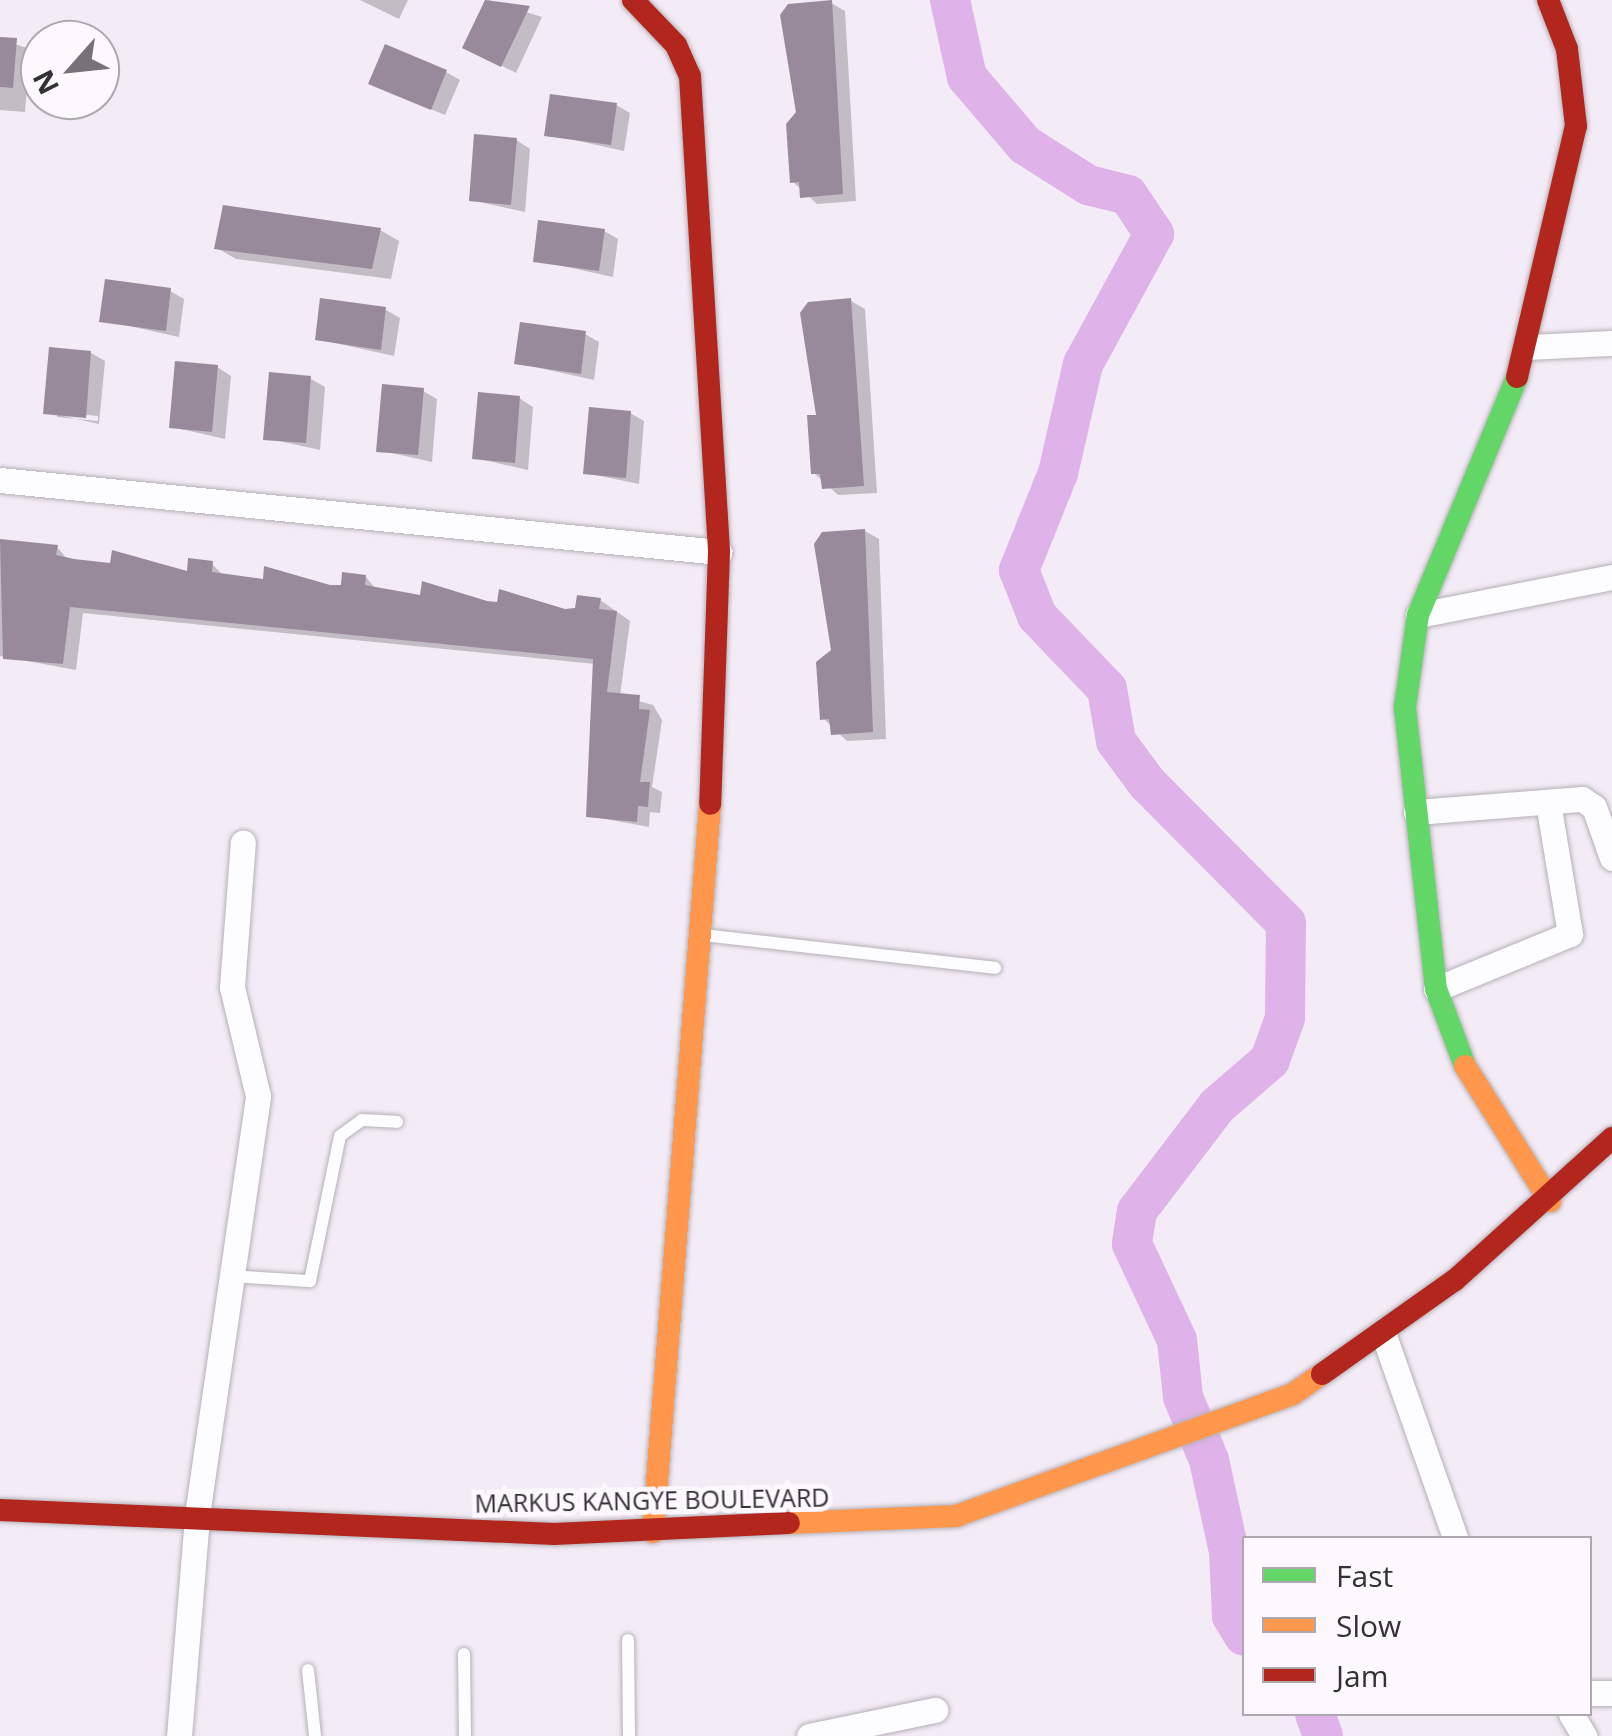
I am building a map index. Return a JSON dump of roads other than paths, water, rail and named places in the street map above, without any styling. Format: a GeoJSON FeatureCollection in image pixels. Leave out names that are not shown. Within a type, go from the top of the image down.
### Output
{"type":"FeatureCollection","features":[{"type":"Feature","properties":{"kind":"street"},"geometry":{"type":"LineString","coordinates":[[1548,0],[1567,50],[1576,126],[1529,347],[1418,614],[1405,707],[1436,989],[1466,1069],[1550,1202]]}},
{"type":"Feature","properties":{"kind":"street"},"geometry":{"type":"LineString","coordinates":[[647,4],[690,76],[720,552],[720,690],[653,1532]]}},
{"type":"Feature","properties":{"kind":"street"},"geometry":{"type":"LineString","coordinates":[[1529,347],[1612,343]]}},
{"type":"Feature","properties":{"kind":"street"},"geometry":{"type":"LineString","coordinates":[[0,480],[720,552]]}},
{"type":"Feature","properties":{"kind":"street"},"geometry":{"type":"LineString","coordinates":[[1418,614],[1612,576]]}},
{"type":"Feature","properties":{"kind":"street"},"geometry":{"type":"LineString","coordinates":[[1436,989],[1570,934],[1548,802]]}},
{"type":"Feature","properties":{"kind":"street"},"geometry":{"type":"LineString","coordinates":[[1416,812],[1588,802],[1612,858]]}},
{"type":"Feature","properties":{"kind":"street"},"geometry":{"type":"LineString","coordinates":[[179,1736],[197,1516],[258,1096],[232,988],[243,842]]}},
{"type":"Feature","properties":{"kind":"street","name":"MARKUS KANGYE BOULEVARD"},"geometry":{"type":"LineString","coordinates":[[0,1510],[653,1532],[956,1516],[1293,1394],[1384,1334],[1550,1202],[1608,1146]]}},
{"type":"Feature","properties":{"kind":"street"},"geometry":{"type":"LineString","coordinates":[[1384,1334],[1454,1536]]}},
{"type":"Feature","properties":{"kind":"street"},"geometry":{"type":"LineString","coordinates":[[809,1736],[935,1710]]}},
{"type":"Feature","properties":{"kind":"lane"},"geometry":{"type":"LineString","coordinates":[[700,935],[995,968]]}},
{"type":"Feature","properties":{"kind":"lane"},"geometry":{"type":"LineString","coordinates":[[230,1276],[310,1281],[340,1136],[362,1120],[398,1122]]}},
{"type":"Feature","properties":{"kind":"lane"},"geometry":{"type":"LineString","coordinates":[[628,1640],[629,1736]]}},
{"type":"Feature","properties":{"kind":"lane"},"geometry":{"type":"LineString","coordinates":[[464,1654],[465,1736]]}},
{"type":"Feature","properties":{"kind":"lane"},"geometry":{"type":"LineString","coordinates":[[308,1670],[315,1736]]}},
{"type":"Feature","properties":{"kind":"waterway"},"geometry":{"type":"LineString","coordinates":[[950,0],[967,77],[1025,145],[1088,185],[1128,195],[1154,234],[1083,364],[1058,473],[1019,570],[1037,616],[1107,689],[1116,741],[1147,783],[1286,923],[1285,1018],[1270,1060],[1217,1106],[1137,1211],[1132,1244],[1177,1340],[1183,1397],[1209,1460],[1229,1552],[1232,1616],[1242,1633]]}},
{"type":"Feature","properties":{"kind":"waterway"},"geometry":{"type":"LineString","coordinates":[[1316,1716],[1323,1736]]}}]}
